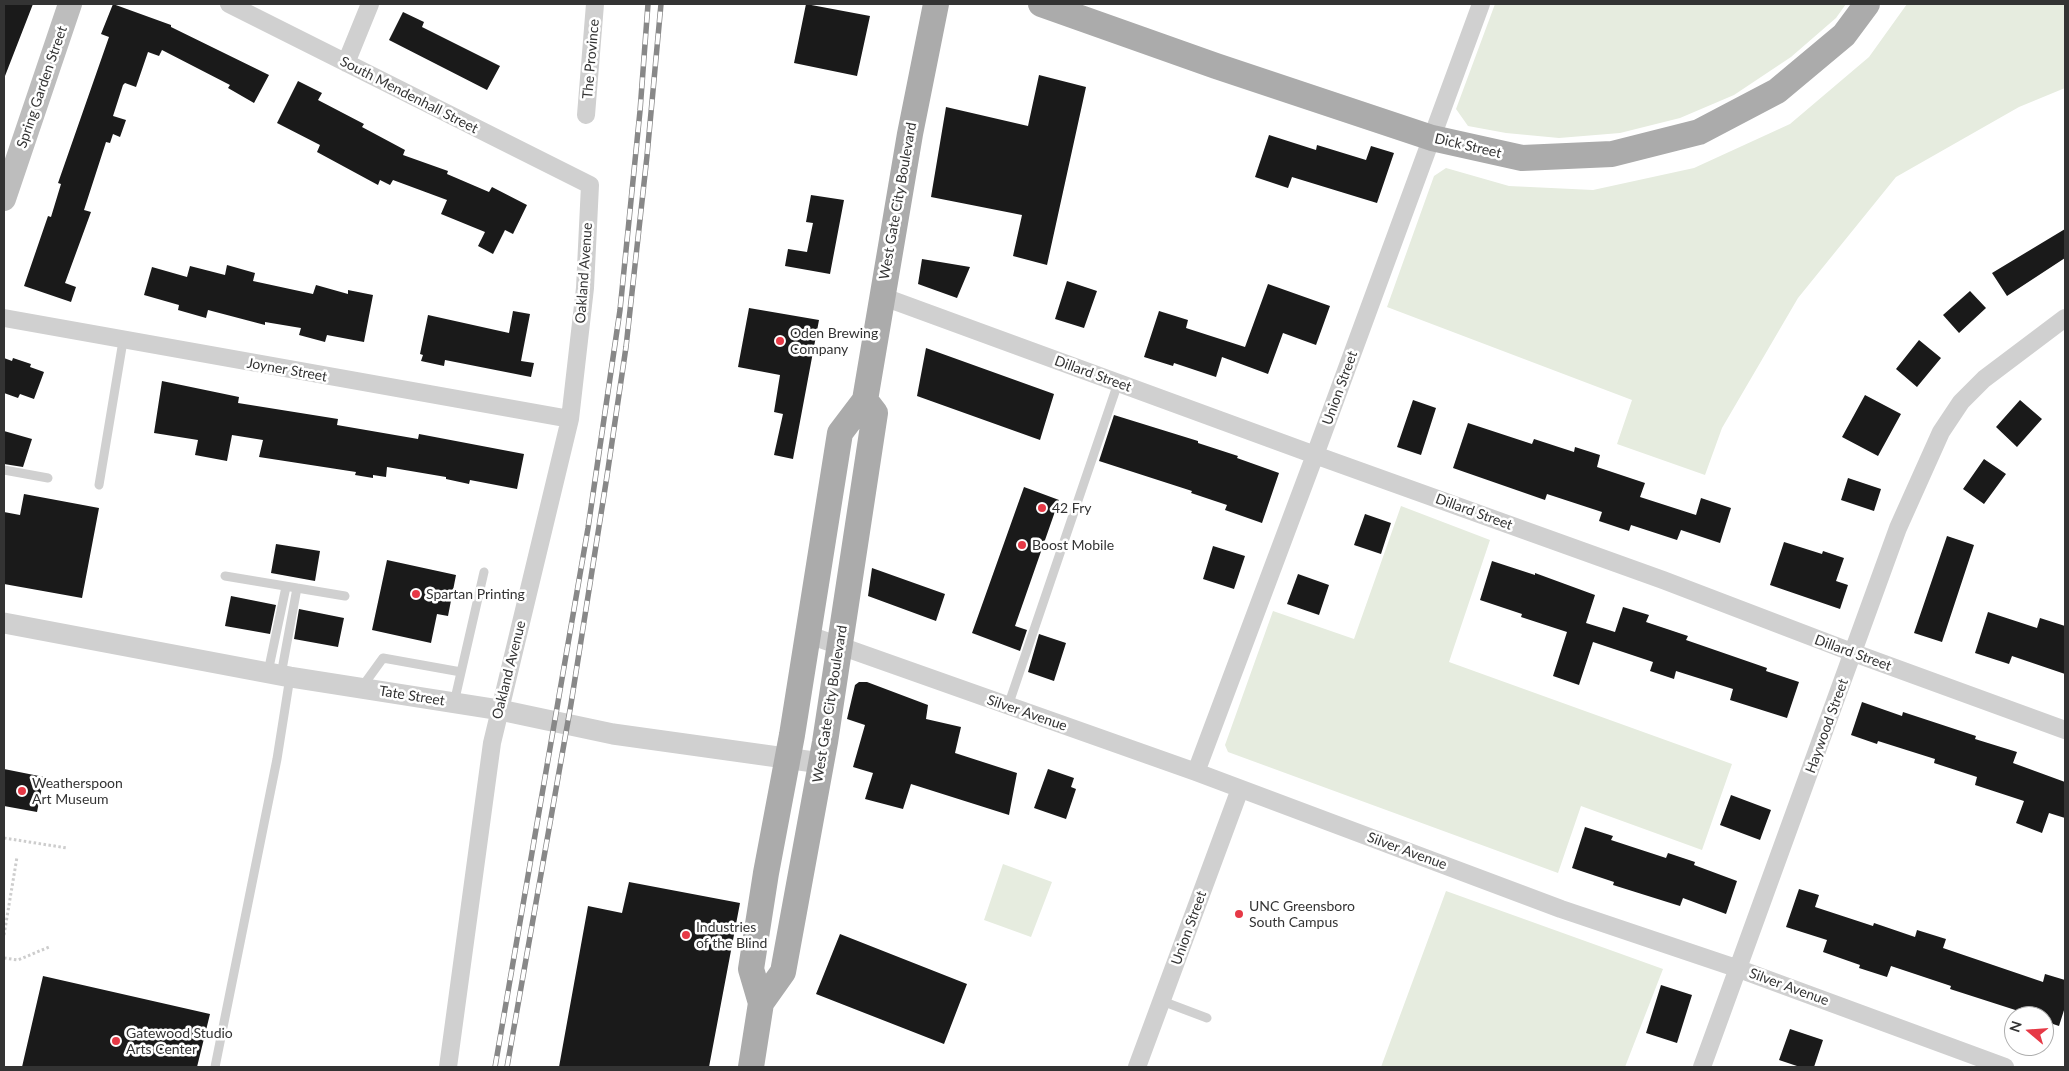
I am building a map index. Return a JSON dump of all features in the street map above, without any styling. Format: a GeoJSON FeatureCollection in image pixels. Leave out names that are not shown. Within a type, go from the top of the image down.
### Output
{"type":"FeatureCollection","features":[{"type":"Feature","properties":{"kind":"main road","name":"Spring Garden Street"},"geometry":{"type":"LineString","coordinates":[[4,199],[70,4]]}},
{"type":"Feature","properties":{"kind":"main road","name":"West Gate City Boulevard"},"geometry":{"type":"LineString","coordinates":[[751,1067],[761,1003],[751,969],[766,874],[809,636],[840,433],[865,400],[881,296],[910,134],[936,4]]}},
{"type":"Feature","properties":{"kind":"main road","name":"Dick Street"},"geometry":{"type":"LineString","coordinates":[[1041,4],[1216,66],[1432,138],[1522,158],[1612,154],[1699,132],[1777,91],[1844,35],[1867,4]]}},
{"type":"Feature","properties":{"kind":"main road","name":"West Gate City Boulevard"},"geometry":{"type":"LineString","coordinates":[[761,1003],[783,972],[821,763],[875,413],[865,400]]}},
{"type":"Feature","properties":{"kind":"street","name":"South Mendenhall Street"},"geometry":{"type":"LineString","coordinates":[[229,4],[590,185]]}},
{"type":"Feature","properties":{"kind":"street"},"geometry":{"type":"LineString","coordinates":[[346,63],[370,4]]}},
{"type":"Feature","properties":{"kind":"street","name":"The Province"},"geometry":{"type":"LineString","coordinates":[[586,115],[595,4]]}},
{"type":"Feature","properties":{"kind":"street","name":"Union Street"},"geometry":{"type":"LineString","coordinates":[[1196,772],[1481,4]]}},
{"type":"Feature","properties":{"kind":"street","name":"Oakland Avenue"},"geometry":{"type":"LineString","coordinates":[[448,1067],[492,743],[570,419],[585,288],[590,185]]}},
{"type":"Feature","properties":{"kind":"street","name":"Dillard Street"},"geometry":{"type":"LineString","coordinates":[[881,296],[1663,580],[1854,654],[2065,730]]}},
{"type":"Feature","properties":{"kind":"street","name":"Joyner Street"},"geometry":{"type":"LineString","coordinates":[[4,318],[123,341],[570,419]]}},
{"type":"Feature","properties":{"kind":"street","name":"Haywood Street"},"geometry":{"type":"LineString","coordinates":[[1702,1067],[1854,654],[1898,528],[1940,432],[1961,402],[1978,385],[2065,318]]}},
{"type":"Feature","properties":{"kind":"street","name":"Tate Street"},"geometry":{"type":"LineString","coordinates":[[4,623],[280,675],[367,680],[454,703],[500,710],[613,734],[821,763]]}},
{"type":"Feature","properties":{"kind":"street","name":"Silver Avenue"},"geometry":{"type":"LineString","coordinates":[[809,636],[1196,772],[1562,908],[1739,969],[2006,1067]]}},
{"type":"Feature","properties":{"kind":"street","name":"Union Street"},"geometry":{"type":"LineString","coordinates":[[1138,1067],[1240,789]]}},
{"type":"Feature","properties":{"kind":"lane"},"geometry":{"type":"LineString","coordinates":[[99,485],[123,341]]}},
{"type":"Feature","properties":{"kind":"lane"},"geometry":{"type":"LineString","coordinates":[[1008,706],[1118,383]]}},
{"type":"Feature","properties":{"kind":"lane"},"geometry":{"type":"LineString","coordinates":[[4,470],[48,478]]}},
{"type":"Feature","properties":{"kind":"lane"},"geometry":{"type":"LineString","coordinates":[[454,703],[484,572]]}},
{"type":"Feature","properties":{"kind":"lane"},"geometry":{"type":"LineString","coordinates":[[225,576],[345,596]]}},
{"type":"Feature","properties":{"kind":"lane"},"geometry":{"type":"LineString","coordinates":[[215,1067],[278,759],[280,675],[286,587]]}},
{"type":"Feature","properties":{"kind":"lane"},"geometry":{"type":"LineString","coordinates":[[280,675],[297,588]]}},
{"type":"Feature","properties":{"kind":"lane"},"geometry":{"type":"LineString","coordinates":[[367,680],[383,658],[461,672]]}},
{"type":"Feature","properties":{"kind":"lane"},"geometry":{"type":"LineString","coordinates":[[1162,1001],[1207,1018]]}},
{"type":"Feature","properties":{"kind":"path"},"geometry":{"type":"LineString","coordinates":[[4,838],[67,848]]}},
{"type":"Feature","properties":{"kind":"path"},"geometry":{"type":"LineString","coordinates":[[4,935],[17,857]]}},
{"type":"Feature","properties":{"kind":"path"},"geometry":{"type":"LineString","coordinates":[[4,958],[18,960],[50,947]]}},
{"type":"Feature","properties":{"kind":"shaded area"},"geometry":{"type":"Polygon","coordinates":[[[1495,4],[1846,4],[1836,18],[1791,57],[1734,95],[1680,118],[1620,133],[1559,138],[1506,133],[1468,126],[1456,109],[1495,4]]]}},
{"type":"Feature","properties":{"kind":"shaded area"},"geometry":{"type":"Polygon","coordinates":[[[1907,4],[2065,4],[2065,88],[2019,107],[1896,177],[1798,298],[1722,428],[1705,475],[1617,444],[1632,400],[1387,307],[1434,176],[1446,168],[1509,186],[1593,190],[1694,168],[1790,124],[1869,57],[1907,4]]]}},
{"type":"Feature","properties":{"kind":"shaded area"},"geometry":{"type":"Polygon","coordinates":[[[1401,506],[1490,540],[1449,662],[1732,764],[1702,850],[1581,806],[1558,873],[1228,752],[1225,745],[1273,611],[1354,639],[1401,506]]]}},
{"type":"Feature","properties":{"kind":"shaded area"},"geometry":{"type":"Polygon","coordinates":[[[1003,864],[1052,882],[1031,937],[984,920],[1003,864]]]}},
{"type":"Feature","properties":{"kind":"shaded area"},"geometry":{"type":"Polygon","coordinates":[[[1446,891],[1663,969],[1625,1067],[1381,1067],[1446,891]]]}},
{"type":"Feature","properties":{"kind":"building"},"geometry":{"type":"Polygon","coordinates":[[[4,4],[33,4],[5,76],[4,76],[4,4]]]}},
{"type":"Feature","properties":{"kind":"building"},"geometry":{"type":"Polygon","coordinates":[[[113,4],[171,25],[171,27],[269,75],[254,103],[228,88],[230,85],[162,50],[159,56],[148,52],[136,87],[125,83],[123,85],[113,116],[126,120],[120,137],[113,134],[110,143],[106,142],[84,210],[91,212],[65,283],[76,287],[71,302],[24,286],[48,216],[51,217],[61,184],[58,183],[109,37],[101,34],[113,4]]]}},
{"type":"Feature","properties":{"kind":"building"},"geometry":{"type":"Polygon","coordinates":[[[806,4],[870,16],[857,76],[794,63],[806,4]]]}},
{"type":"Feature","properties":{"kind":"building"},"geometry":{"type":"Polygon","coordinates":[[[403,12],[424,22],[422,27],[500,66],[487,90],[389,40],[403,12]]]}},
{"type":"Feature","properties":{"kind":"building"},"geometry":{"type":"Polygon","coordinates":[[[1039,75],[1086,87],[1047,265],[1013,256],[1022,215],[931,197],[946,107],[1028,126],[1039,75]]]}},
{"type":"Feature","properties":{"kind":"building"},"geometry":{"type":"Polygon","coordinates":[[[298,81],[322,93],[318,100],[364,124],[362,127],[405,150],[403,155],[448,171],[447,174],[489,192],[492,187],[527,205],[513,234],[505,230],[493,254],[478,246],[485,232],[441,214],[447,200],[393,180],[390,185],[380,180],[378,185],[317,152],[320,145],[277,123],[298,81]]]}},
{"type":"Feature","properties":{"kind":"building"},"geometry":{"type":"Polygon","coordinates":[[[1269,135],[1316,150],[1317,145],[1366,160],[1371,146],[1394,153],[1377,203],[1292,177],[1288,188],[1255,177],[1269,135]]]}},
{"type":"Feature","properties":{"kind":"building"},"geometry":{"type":"Polygon","coordinates":[[[811,195],[844,200],[830,274],[785,266],[788,249],[807,252],[813,223],[806,222],[811,195]]]}},
{"type":"Feature","properties":{"kind":"building"},"geometry":{"type":"Polygon","coordinates":[[[2065,229],[2065,258],[2007,296],[1992,273],[2065,229]]]}},
{"type":"Feature","properties":{"kind":"building"},"geometry":{"type":"Polygon","coordinates":[[[922,259],[970,267],[957,298],[918,284],[922,259]]]}},
{"type":"Feature","properties":{"kind":"building"},"geometry":{"type":"Polygon","coordinates":[[[227,265],[255,273],[253,281],[313,294],[316,285],[348,294],[348,290],[373,295],[364,342],[327,335],[325,342],[299,335],[301,328],[265,322],[265,325],[208,310],[206,318],[178,310],[179,305],[144,295],[152,267],[187,277],[190,266],[225,275],[227,265]]]}},
{"type":"Feature","properties":{"kind":"building"},"geometry":{"type":"Polygon","coordinates":[[[1067,281],[1097,291],[1084,328],[1055,319],[1067,281]]]}},
{"type":"Feature","properties":{"kind":"building"},"geometry":{"type":"Polygon","coordinates":[[[1268,284],[1330,306],[1316,345],[1283,333],[1268,374],[1222,357],[1216,377],[1174,363],[1173,366],[1144,357],[1159,311],[1188,320],[1186,328],[1245,347],[1268,284]]]}},
{"type":"Feature","properties":{"kind":"building"},"geometry":{"type":"Polygon","coordinates":[[[1970,291],[1986,308],[1959,333],[1943,315],[1970,291]]]}},
{"type":"Feature","properties":{"kind":"building"},"geometry":{"type":"Polygon","coordinates":[[[749,308],[819,320],[793,459],[774,455],[783,414],[774,412],[780,375],[738,367],[749,308]]]}},
{"type":"Feature","properties":{"kind":"building"},"geometry":{"type":"Polygon","coordinates":[[[513,311],[530,314],[521,361],[534,363],[531,377],[445,360],[444,366],[421,361],[423,355],[420,354],[428,315],[509,333],[513,311]]]}},
{"type":"Feature","properties":{"kind":"building"},"geometry":{"type":"Polygon","coordinates":[[[1919,340],[1941,358],[1917,387],[1896,369],[1919,340]]]}},
{"type":"Feature","properties":{"kind":"building"},"geometry":{"type":"Polygon","coordinates":[[[926,348],[1054,394],[1040,440],[917,396],[926,348]]]}},
{"type":"Feature","properties":{"kind":"building"},"geometry":{"type":"Polygon","coordinates":[[[4,358],[12,361],[13,358],[31,364],[30,367],[44,372],[34,399],[20,394],[18,398],[4,393],[4,358]]]}},
{"type":"Feature","properties":{"kind":"building"},"geometry":{"type":"Polygon","coordinates":[[[162,381],[239,397],[238,403],[338,419],[337,425],[418,439],[419,434],[524,454],[517,489],[470,480],[469,484],[446,479],[446,477],[387,467],[386,477],[373,475],[373,478],[355,475],[356,472],[259,457],[263,440],[232,435],[227,461],[195,455],[198,440],[154,433],[162,381]]]}},
{"type":"Feature","properties":{"kind":"building"},"geometry":{"type":"Polygon","coordinates":[[[1865,395],[1901,414],[1878,456],[1842,437],[1865,395]]]}},
{"type":"Feature","properties":{"kind":"building"},"geometry":{"type":"Polygon","coordinates":[[[1413,400],[1436,408],[1421,455],[1397,447],[1413,400]]]}},
{"type":"Feature","properties":{"kind":"building"},"geometry":{"type":"Polygon","coordinates":[[[2020,400],[2042,419],[2017,447],[1996,427],[2020,400]]]}},
{"type":"Feature","properties":{"kind":"building"},"geometry":{"type":"Polygon","coordinates":[[[1114,415],[1198,441],[1198,443],[1238,456],[1237,458],[1279,473],[1262,523],[1225,510],[1227,505],[1191,493],[1192,491],[1099,461],[1114,415]]]}},
{"type":"Feature","properties":{"kind":"building"},"geometry":{"type":"Polygon","coordinates":[[[1468,423],[1532,444],[1534,439],[1574,452],[1575,447],[1600,455],[1597,467],[1645,483],[1640,497],[1696,515],[1701,498],[1731,508],[1720,543],[1681,530],[1677,540],[1631,525],[1629,531],[1599,521],[1602,512],[1547,494],[1545,500],[1453,468],[1468,423]]]}},
{"type":"Feature","properties":{"kind":"building"},"geometry":{"type":"Polygon","coordinates":[[[4,431],[32,439],[23,467],[4,464],[4,431]]]}},
{"type":"Feature","properties":{"kind":"building"},"geometry":{"type":"Polygon","coordinates":[[[1984,459],[2006,474],[1984,504],[1963,489],[1984,459]]]}},
{"type":"Feature","properties":{"kind":"building"},"geometry":{"type":"Polygon","coordinates":[[[1848,478],[1881,489],[1874,511],[1841,500],[1848,478]]]}},
{"type":"Feature","properties":{"kind":"building"},"geometry":{"type":"Polygon","coordinates":[[[1024,487],[1059,500],[1015,626],[1027,630],[1020,651],[972,633],[1024,487]]]}},
{"type":"Feature","properties":{"kind":"building"},"geometry":{"type":"Polygon","coordinates":[[[24,494],[99,508],[82,598],[4,584],[4,512],[20,515],[24,494]]]}},
{"type":"Feature","properties":{"kind":"building"},"geometry":{"type":"Polygon","coordinates":[[[1365,514],[1391,523],[1381,554],[1354,545],[1365,514]]]}},
{"type":"Feature","properties":{"kind":"building"},"geometry":{"type":"Polygon","coordinates":[[[1947,536],[1974,545],[1942,642],[1914,633],[1947,536]]]}},
{"type":"Feature","properties":{"kind":"building"},"geometry":{"type":"Polygon","coordinates":[[[1784,542],[1822,554],[1823,551],[1844,558],[1836,581],[1848,585],[1840,609],[1770,585],[1784,542]]]}},
{"type":"Feature","properties":{"kind":"building"},"geometry":{"type":"Polygon","coordinates":[[[276,544],[320,551],[315,581],[271,573],[276,544]]]}},
{"type":"Feature","properties":{"kind":"building"},"geometry":{"type":"Polygon","coordinates":[[[1213,546],[1245,556],[1234,589],[1203,579],[1213,546]]]}},
{"type":"Feature","properties":{"kind":"building","name":"Spartan Printing"},"geometry":{"type":"Polygon","coordinates":[[[387,560],[456,575],[448,616],[437,614],[431,643],[372,630],[387,560]]]}},
{"type":"Feature","properties":{"kind":"building"},"geometry":{"type":"Polygon","coordinates":[[[1492,561],[1535,575],[1535,573],[1595,595],[1586,623],[1615,632],[1623,607],[1649,615],[1646,622],[1688,636],[1686,640],[1767,668],[1766,671],[1799,682],[1787,718],[1730,700],[1733,689],[1676,671],[1674,679],[1650,671],[1653,662],[1593,642],[1579,685],[1553,676],[1567,632],[1521,617],[1522,614],[1480,600],[1492,561]]]}},
{"type":"Feature","properties":{"kind":"building"},"geometry":{"type":"Polygon","coordinates":[[[872,568],[945,594],[936,621],[868,596],[872,568]]]}},
{"type":"Feature","properties":{"kind":"building"},"geometry":{"type":"Polygon","coordinates":[[[1298,574],[1329,585],[1319,615],[1287,604],[1298,574]]]}},
{"type":"Feature","properties":{"kind":"building"},"geometry":{"type":"Polygon","coordinates":[[[231,596],[276,605],[270,634],[225,626],[231,596]]]}},
{"type":"Feature","properties":{"kind":"building"},"geometry":{"type":"Polygon","coordinates":[[[299,609],[344,618],[338,647],[294,639],[299,609]]]}},
{"type":"Feature","properties":{"kind":"building"},"geometry":{"type":"Polygon","coordinates":[[[1988,612],[2037,628],[2040,618],[2065,626],[2065,674],[2012,656],[2009,664],[1975,653],[1988,612]]]}},
{"type":"Feature","properties":{"kind":"building"},"geometry":{"type":"Polygon","coordinates":[[[1039,634],[1066,643],[1054,681],[1028,672],[1039,634]]]}},
{"type":"Feature","properties":{"kind":"building"},"geometry":{"type":"Polygon","coordinates":[[[859,682],[867,682],[928,705],[926,719],[961,727],[955,753],[1017,773],[1009,815],[911,784],[903,809],[865,799],[873,773],[853,767],[865,725],[847,719],[855,685],[859,682]]]}},
{"type":"Feature","properties":{"kind":"building"},"geometry":{"type":"Polygon","coordinates":[[[1862,702],[1902,716],[1903,712],[1976,736],[1975,739],[2017,752],[2013,763],[2065,782],[2065,818],[2049,813],[2042,833],[2016,823],[2024,801],[1975,785],[1977,777],[1934,763],[1935,759],[1878,741],[1877,744],[1851,735],[1862,702]]]}},
{"type":"Feature","properties":{"kind":"building","name":"Weatherspoon Art Museum"},"geometry":{"type":"Polygon","coordinates":[[[4,769],[44,777],[37,812],[4,806],[4,769]]]}},
{"type":"Feature","properties":{"kind":"building"},"geometry":{"type":"Polygon","coordinates":[[[1048,769],[1074,778],[1071,787],[1076,789],[1066,819],[1034,808],[1048,769]]]}},
{"type":"Feature","properties":{"kind":"building"},"geometry":{"type":"Polygon","coordinates":[[[1731,795],[1771,810],[1760,840],[1720,825],[1731,795]]]}},
{"type":"Feature","properties":{"kind":"building"},"geometry":{"type":"Polygon","coordinates":[[[1585,827],[1613,836],[1611,840],[1666,858],[1668,853],[1695,862],[1694,865],[1737,881],[1726,914],[1683,898],[1680,906],[1613,885],[1614,882],[1572,868],[1585,827]]]}},
{"type":"Feature","properties":{"kind":"building"},"geometry":{"type":"Polygon","coordinates":[[[629,882],[740,903],[709,1067],[559,1067],[588,906],[622,913],[629,882]]]}},
{"type":"Feature","properties":{"kind":"building"},"geometry":{"type":"Polygon","coordinates":[[[1799,889],[1819,895],[1815,907],[1873,926],[1874,923],[1915,937],[1917,930],[1946,939],[1943,948],[2043,982],[2045,974],[2065,980],[2065,1007],[2059,1026],[2054,1024],[2054,1006],[2004,1006],[1950,989],[1951,986],[1891,966],[1887,977],[1859,968],[1860,965],[1823,952],[1827,940],[1786,927],[1799,889]]]}},
{"type":"Feature","properties":{"kind":"building"},"geometry":{"type":"Polygon","coordinates":[[[840,934],[967,984],[944,1044],[816,994],[840,934]]]}},
{"type":"Feature","properties":{"kind":"building","name":"Gatewood Studio Arts Center"},"geometry":{"type":"Polygon","coordinates":[[[43,976],[210,1014],[197,1067],[22,1067],[43,976]]]}},
{"type":"Feature","properties":{"kind":"building"},"geometry":{"type":"Polygon","coordinates":[[[1661,985],[1692,995],[1677,1043],[1646,1033],[1661,985]]]}},
{"type":"Feature","properties":{"kind":"building"},"geometry":{"type":"Polygon","coordinates":[[[1790,1029],[1823,1040],[1814,1067],[1800,1067],[1779,1060],[1790,1029]]]}},
{"type":"Feature","properties":{"kind":"railway"},"geometry":{"type":"LineString","coordinates":[[495,1067],[588,528],[620,310],[640,111],[648,4]]}},
{"type":"Feature","properties":{"kind":"railway"},"geometry":{"type":"LineString","coordinates":[[507,1067],[571,704],[626,347],[647,156],[661,4]]}},
{"type":"Feature","properties":{"kind":"place","name":"Oden Brewing Company"},"geometry":{"type":"Point","coordinates":[780,341]}},
{"type":"Feature","properties":{"kind":"place","name":"42 Fry"},"geometry":{"type":"Point","coordinates":[1042,508]}},
{"type":"Feature","properties":{"kind":"place","name":"Boost Mobile"},"geometry":{"type":"Point","coordinates":[1022,545]}},
{"type":"Feature","properties":{"kind":"place","name":"Spartan Printing"},"geometry":{"type":"Point","coordinates":[416,594]}},
{"type":"Feature","properties":{"kind":"place","name":"Weatherspoon Art Museum"},"geometry":{"type":"Point","coordinates":[22,791]}},
{"type":"Feature","properties":{"kind":"place","name":"UNC Greensboro South Campus"},"geometry":{"type":"Point","coordinates":[1239,914]}},
{"type":"Feature","properties":{"kind":"place","name":"Industries of the Blind"},"geometry":{"type":"Point","coordinates":[686,935]}},
{"type":"Feature","properties":{"kind":"place","name":"Gatewood Studio Arts Center"},"geometry":{"type":"Point","coordinates":[116,1041]}}]}
